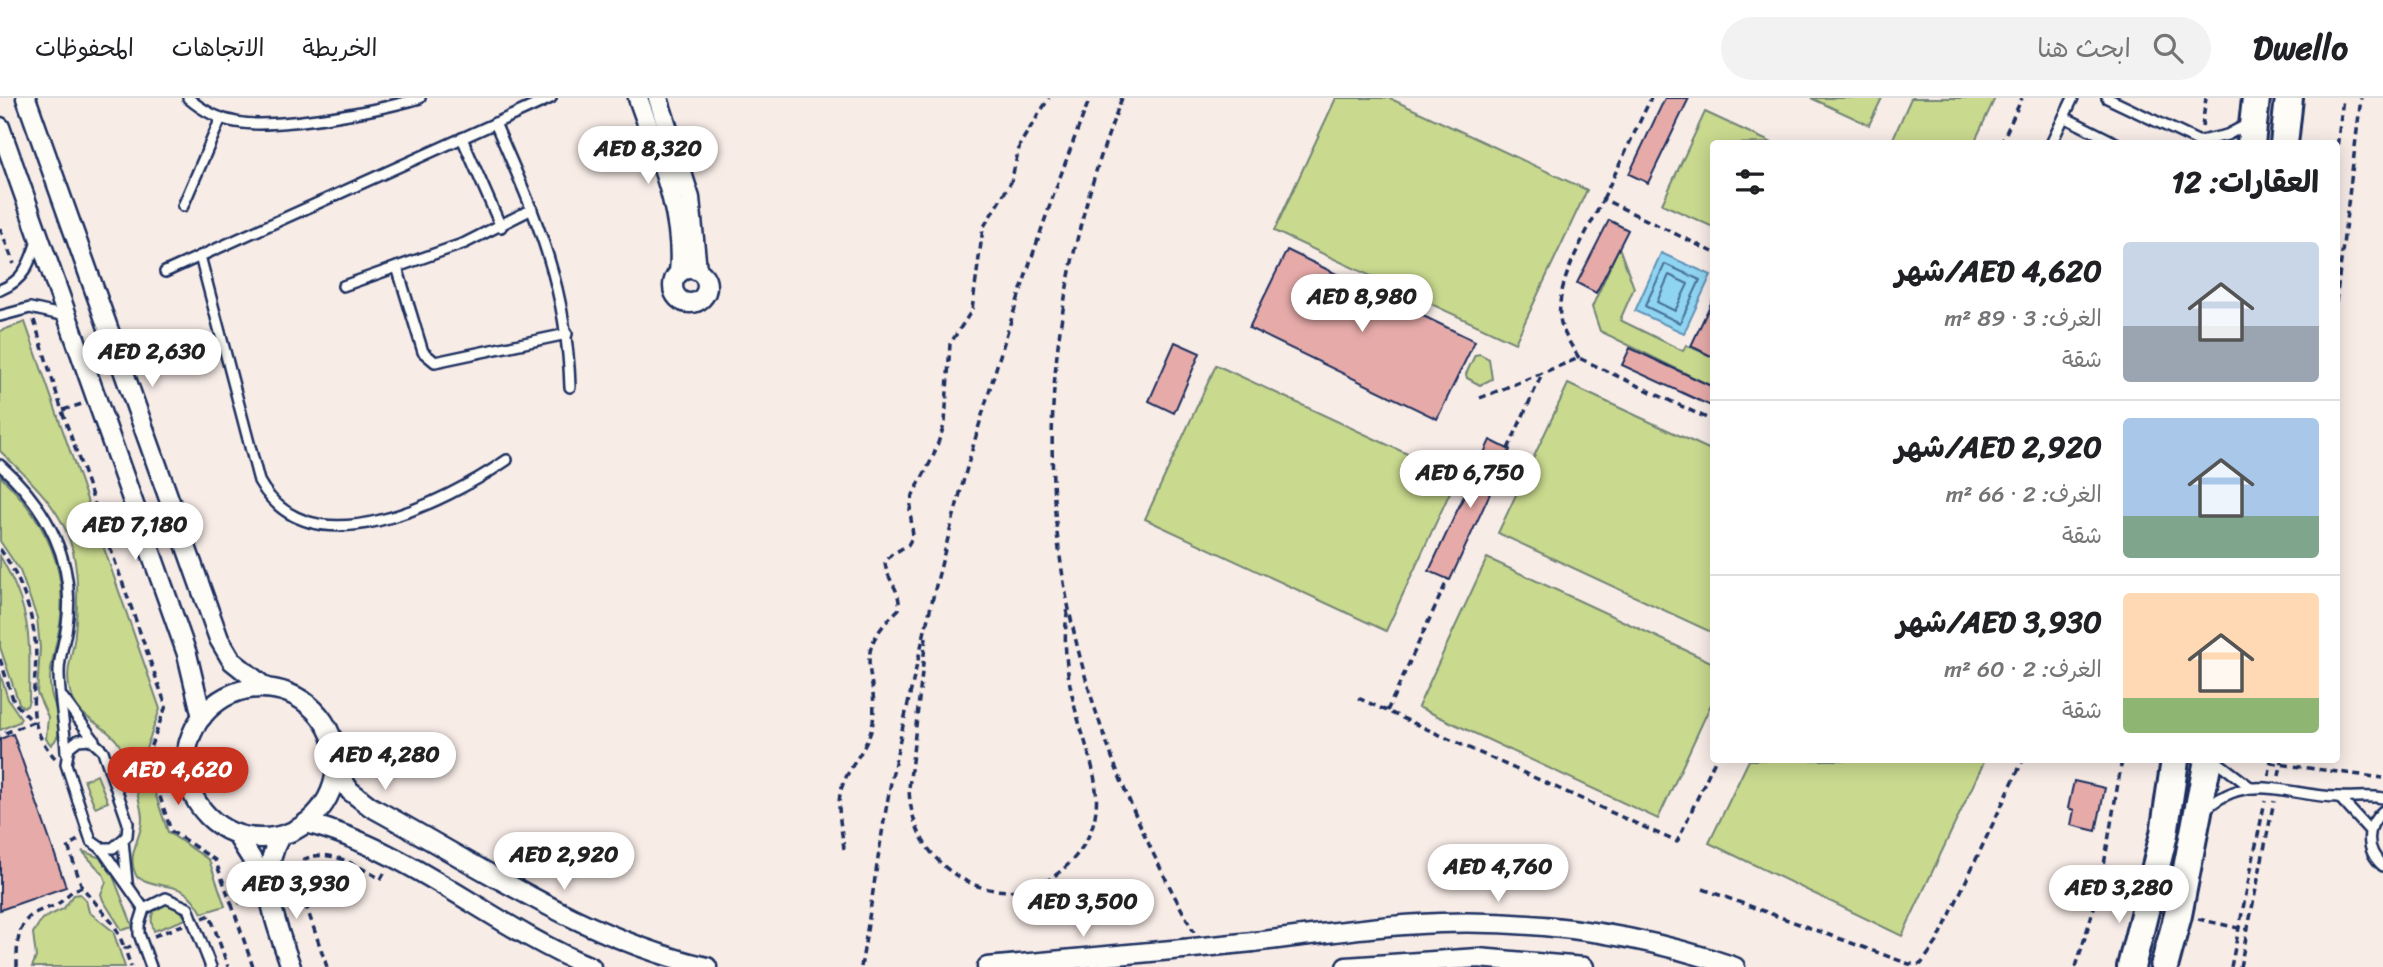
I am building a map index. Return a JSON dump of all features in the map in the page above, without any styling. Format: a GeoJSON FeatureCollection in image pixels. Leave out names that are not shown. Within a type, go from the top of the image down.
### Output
{"type":"FeatureCollection","features":[{"type":"Feature","properties":{"kind":"main road"},"geometry":{"type":"LineString","coordinates":[[2284,140],[2289,98]]}},
{"type":"Feature","properties":{"kind":"main road"},"geometry":{"type":"LineString","coordinates":[[2131,967],[2164,834],[2175,763]]}},
{"type":"Feature","properties":{"kind":"main road"},"geometry":{"type":"LineString","coordinates":[[2164,967],[2178,915],[2207,763]]}},
{"type":"Feature","properties":{"kind":"street"},"geometry":{"type":"LineString","coordinates":[[26,98],[219,639],[232,661],[266,688],[298,697],[315,710],[332,738],[336,770],[325,802],[306,823],[280,836],[258,838],[236,834]]}},
{"type":"Feature","properties":{"kind":"street"},"geometry":{"type":"LineString","coordinates":[[638,98],[672,200],[678,235],[679,273],[674,291],[682,301],[695,302],[707,287],[706,280],[698,270],[690,198],[658,98]]}},
{"type":"Feature","properties":{"kind":"street"},"geometry":{"type":"LineString","coordinates":[[0,127],[40,233],[187,654],[202,717]]}},
{"type":"Feature","properties":{"kind":"street"},"geometry":{"type":"LineString","coordinates":[[679,273],[698,270]]}},
{"type":"Feature","properties":{"kind":"street"},"geometry":{"type":"LineString","coordinates":[[266,688],[230,695],[202,717],[190,740],[188,778],[205,812],[236,834],[267,888],[291,967]]}},
{"type":"Feature","properties":{"kind":"street"},"geometry":{"type":"LineString","coordinates":[[336,770],[350,791],[371,807],[554,908],[619,940],[708,967]]}},
{"type":"Feature","properties":{"kind":"street"},"geometry":{"type":"LineString","coordinates":[[306,823],[340,833],[393,858],[534,939],[592,967]]}},
{"type":"Feature","properties":{"kind":"street"},"geometry":{"type":"LineString","coordinates":[[267,888],[270,858],[280,836]]}},
{"type":"Feature","properties":{"kind":"street"},"geometry":{"type":"LineString","coordinates":[[987,967],[1398,926],[1518,923],[1637,939],[1735,967]]}},
{"type":"Feature","properties":{"kind":"street"},"geometry":{"type":"LineString","coordinates":[[1346,967],[1478,958],[1584,967]]}},
{"type":"Feature","properties":{"kind":"lane"},"geometry":{"type":"LineString","coordinates":[[188,98],[221,118],[262,124],[382,108],[419,98]]}},
{"type":"Feature","properties":{"kind":"lane"},"geometry":{"type":"LineString","coordinates":[[165,272],[551,98]]}},
{"type":"Feature","properties":{"kind":"lane"},"geometry":{"type":"LineString","coordinates":[[2053,140],[2073,98]]}},
{"type":"Feature","properties":{"kind":"lane"},"geometry":{"type":"LineString","coordinates":[[2107,98],[2198,140]]}},
{"type":"Feature","properties":{"kind":"lane"},"geometry":{"type":"LineString","coordinates":[[2064,117],[2103,140]]}},
{"type":"Feature","properties":{"kind":"lane"},"geometry":{"type":"LineString","coordinates":[[183,206],[221,118]]}},
{"type":"Feature","properties":{"kind":"lane"},"geometry":{"type":"LineString","coordinates":[[2208,140],[2237,131],[2253,120]]}},
{"type":"Feature","properties":{"kind":"lane"},"geometry":{"type":"LineString","coordinates":[[495,123],[551,258],[567,334],[570,387]]}},
{"type":"Feature","properties":{"kind":"lane"},"geometry":{"type":"LineString","coordinates":[[462,138],[501,227]]}},
{"type":"Feature","properties":{"kind":"lane"},"geometry":{"type":"LineString","coordinates":[[343,286],[501,227],[532,209]]}},
{"type":"Feature","properties":{"kind":"lane"},"geometry":{"type":"LineString","coordinates":[[0,290],[20,279],[26,272],[40,233]]}},
{"type":"Feature","properties":{"kind":"lane"},"geometry":{"type":"LineString","coordinates":[[200,256],[255,469],[272,501],[290,516],[325,527],[391,516],[443,498],[507,460]]}},
{"type":"Feature","properties":{"kind":"lane"},"geometry":{"type":"LineString","coordinates":[[397,267],[421,347],[426,356],[435,362],[567,334]]}},
{"type":"Feature","properties":{"kind":"lane"},"geometry":{"type":"LineString","coordinates":[[0,316],[30,308],[70,318]]}},
{"type":"Feature","properties":{"kind":"lane"},"geometry":{"type":"LineString","coordinates":[[0,465],[31,495],[44,514],[61,552],[68,596],[67,626],[59,669],[67,769],[88,835],[101,848],[144,909]]}},
{"type":"Feature","properties":{"kind":"lane"},"geometry":{"type":"LineString","coordinates":[[62,697],[103,751],[128,823],[123,841],[127,884]]}},
{"type":"Feature","properties":{"kind":"lane"},"geometry":{"type":"LineString","coordinates":[[66,752],[78,740],[95,742]]}},
{"type":"Feature","properties":{"kind":"lane"},"geometry":{"type":"LineString","coordinates":[[2219,763],[2249,786]]}},
{"type":"Feature","properties":{"kind":"lane"},"geometry":{"type":"LineString","coordinates":[[2198,818],[2211,805],[2249,786],[2339,797],[2383,798]]}},
{"type":"Feature","properties":{"kind":"lane"},"geometry":{"type":"LineString","coordinates":[[2339,797],[2370,831],[2373,854],[2383,866]]}},
{"type":"Feature","properties":{"kind":"lane"},"geometry":{"type":"LineString","coordinates":[[2370,831],[2383,811]]}},
{"type":"Feature","properties":{"kind":"lane"},"geometry":{"type":"LineString","coordinates":[[101,848],[113,848],[123,841]]}},
{"type":"Feature","properties":{"kind":"lane"},"geometry":{"type":"LineString","coordinates":[[152,967],[139,925],[144,909],[158,900],[174,899],[188,908],[211,967]]}},
{"type":"Feature","properties":{"kind":"path"},"geometry":{"type":"LineString","coordinates":[[844,849],[839,805],[841,789],[860,759],[873,723],[868,656],[886,622],[899,609],[900,595],[886,573],[885,563],[891,555],[908,545],[913,536],[909,510],[912,495],[933,457],[945,423],[950,344],[972,310],[984,228],[1011,182],[1020,144],[1049,98]]}},
{"type":"Feature","properties":{"kind":"path"},"geometry":{"type":"LineString","coordinates":[[861,967],[895,760],[943,550],[987,390],[1047,211],[1090,98]]}},
{"type":"Feature","properties":{"kind":"path"},"geometry":{"type":"LineString","coordinates":[[1122,98],[1090,185],[1067,276],[1054,369],[1051,415],[1054,521],[1068,606],[1097,718],[1192,947]]}},
{"type":"Feature","properties":{"kind":"path"},"geometry":{"type":"LineString","coordinates":[[1651,98],[1563,287],[1560,304],[1565,334],[1578,358],[1710,420]]}},
{"type":"Feature","properties":{"kind":"path"},"geometry":{"type":"LineString","coordinates":[[2003,140],[2022,98]]}},
{"type":"Feature","properties":{"kind":"path"},"geometry":{"type":"LineString","coordinates":[[2202,140],[2206,98]]}},
{"type":"Feature","properties":{"kind":"path"},"geometry":{"type":"LineString","coordinates":[[2338,140],[2343,98]]}},
{"type":"Feature","properties":{"kind":"path"},"geometry":{"type":"LineString","coordinates":[[2340,269],[2361,98]]}},
{"type":"Feature","properties":{"kind":"path"},"geometry":{"type":"LineString","coordinates":[[1602,200],[1710,251]]}},
{"type":"Feature","properties":{"kind":"path"},"geometry":{"type":"LineString","coordinates":[[0,228],[20,279]]}},
{"type":"Feature","properties":{"kind":"path"},"geometry":{"type":"LineString","coordinates":[[30,308],[62,411],[166,706],[147,756],[167,819],[172,831],[215,860],[253,967]]}},
{"type":"Feature","properties":{"kind":"path"},"geometry":{"type":"LineString","coordinates":[[1480,398],[1578,358]]}},
{"type":"Feature","properties":{"kind":"path"},"geometry":{"type":"LineString","coordinates":[[1508,449],[1542,374]]}},
{"type":"Feature","properties":{"kind":"path"},"geometry":{"type":"LineString","coordinates":[[0,549],[16,575],[32,621],[35,648],[33,722]]}},
{"type":"Feature","properties":{"kind":"path"},"geometry":{"type":"LineString","coordinates":[[1387,711],[1448,579]]}},
{"type":"Feature","properties":{"kind":"path"},"geometry":{"type":"LineString","coordinates":[[926,628],[925,664],[909,788],[913,819],[926,847],[953,874],[988,889],[1017,890],[1044,881],[1067,865],[1085,844],[1095,817],[1095,775],[1074,704],[1065,645],[1068,606]]}},
{"type":"Feature","properties":{"kind":"path"},"geometry":{"type":"LineString","coordinates":[[0,659],[14,702],[33,722],[53,757],[67,769]]}},
{"type":"Feature","properties":{"kind":"path"},"geometry":{"type":"LineString","coordinates":[[1358,698],[1677,842],[1714,763]]}},
{"type":"Feature","properties":{"kind":"path"},"geometry":{"type":"LineString","coordinates":[[0,735],[33,722]]}},
{"type":"Feature","properties":{"kind":"path"},"geometry":{"type":"LineString","coordinates":[[1703,889],[1909,964],[1921,964],[1937,942],[2022,763]]}},
{"type":"Feature","properties":{"kind":"path"},"geometry":{"type":"LineString","coordinates":[[2076,967],[2100,888],[2121,763]]}},
{"type":"Feature","properties":{"kind":"path"},"geometry":{"type":"LineString","coordinates":[[2240,967],[2272,788],[2271,763]]}},
{"type":"Feature","properties":{"kind":"path"},"geometry":{"type":"LineString","coordinates":[[2231,967],[2272,788],[2281,763]]}},
{"type":"Feature","properties":{"kind":"path"},"geometry":{"type":"LineString","coordinates":[[2287,763],[2383,778]]}},
{"type":"Feature","properties":{"kind":"path"},"geometry":{"type":"LineString","coordinates":[[88,835],[68,846],[82,887],[115,926],[131,967]]}},
{"type":"Feature","properties":{"kind":"path"},"geometry":{"type":"LineString","coordinates":[[327,967],[298,882],[298,868],[307,858],[329,856],[382,879],[393,858]]}},
{"type":"Feature","properties":{"kind":"path"},"geometry":{"type":"LineString","coordinates":[[232,905],[267,888],[298,882]]}},
{"type":"Feature","properties":{"kind":"path"},"geometry":{"type":"LineString","coordinates":[[17,967],[17,944],[22,926],[32,914],[54,906],[67,892],[82,887]]}},
{"type":"Feature","properties":{"kind":"path"},"geometry":{"type":"LineString","coordinates":[[125,949],[210,915],[228,967]]}},
{"type":"Feature","properties":{"kind":"path"},"geometry":{"type":"LineString","coordinates":[[2178,915],[2247,930]]}},
{"type":"Feature","properties":{"kind":"green space"},"geometry":{"type":"Polygon","coordinates":[[[1336,98],[1389,98],[1587,190],[1515,343],[1274,231],[1336,98]]]}},
{"type":"Feature","properties":{"kind":"green space"},"geometry":{"type":"Polygon","coordinates":[[[1811,98],[1882,98],[1869,125],[1811,98]]]}},
{"type":"Feature","properties":{"kind":"green space"},"geometry":{"type":"Polygon","coordinates":[[[1911,98],[1995,98],[1975,140],[1892,140],[1911,98]]]}},
{"type":"Feature","properties":{"kind":"green space"},"geometry":{"type":"Polygon","coordinates":[[[1705,112],[1766,140],[1710,140],[1710,226],[1662,204],[1705,112]]]}},
{"type":"Feature","properties":{"kind":"green space"},"geometry":{"type":"Polygon","coordinates":[[[1619,247],[1634,288],[1620,320],[1683,351],[1686,345],[1710,356],[1710,386],[1600,331],[1592,307],[1619,247]]]}},
{"type":"Feature","properties":{"kind":"green space"},"geometry":{"type":"Polygon","coordinates":[[[25,322],[160,709],[143,757],[168,832],[209,860],[225,906],[202,913],[188,894],[181,890],[137,877],[133,860],[142,819],[129,764],[116,740],[84,714],[70,691],[69,669],[77,601],[73,551],[56,512],[0,451],[0,331],[25,322]]]}},
{"type":"Feature","properties":{"kind":"green space"},"geometry":{"type":"Polygon","coordinates":[[[1480,354],[1489,359],[1492,379],[1480,385],[1467,378],[1466,374],[1475,355],[1480,354]]]}},
{"type":"Feature","properties":{"kind":"green space"},"geometry":{"type":"Polygon","coordinates":[[[1216,365],[1457,477],[1386,631],[1145,519],[1216,365]]]}},
{"type":"Feature","properties":{"kind":"green space"},"geometry":{"type":"Polygon","coordinates":[[[1568,384],[1710,450],[1710,632],[1498,533],[1568,384]]]}},
{"type":"Feature","properties":{"kind":"green space"},"geometry":{"type":"Polygon","coordinates":[[[0,476],[38,521],[54,556],[59,575],[61,615],[50,684],[59,731],[51,745],[46,739],[48,717],[37,693],[40,648],[37,618],[20,571],[0,541],[0,476]]]}},
{"type":"Feature","properties":{"kind":"green space"},"geometry":{"type":"Polygon","coordinates":[[[0,556],[18,593],[27,626],[29,700],[27,706],[23,707],[19,703],[0,647],[0,556]]]}},
{"type":"Feature","properties":{"kind":"green space"},"geometry":{"type":"Polygon","coordinates":[[[1487,558],[1710,662],[1710,706],[1658,819],[1418,707],[1487,558]]]}},
{"type":"Feature","properties":{"kind":"green space"},"geometry":{"type":"Polygon","coordinates":[[[0,673],[8,699],[21,718],[19,722],[0,730],[0,673]]]}},
{"type":"Feature","properties":{"kind":"green space"},"geometry":{"type":"Polygon","coordinates":[[[1748,763],[1984,763],[1902,936],[1709,843],[1748,763]]]}},
{"type":"Feature","properties":{"kind":"green space"},"geometry":{"type":"Polygon","coordinates":[[[97,775],[108,802],[95,807],[84,780],[97,775]]]}},
{"type":"Feature","properties":{"kind":"green space"},"geometry":{"type":"Polygon","coordinates":[[[82,851],[101,858],[109,866],[133,927],[122,930],[103,900],[101,894],[106,882],[103,874],[82,851]]]}},
{"type":"Feature","properties":{"kind":"green space"},"geometry":{"type":"Polygon","coordinates":[[[80,894],[86,900],[89,912],[113,931],[125,967],[32,967],[36,957],[33,933],[42,919],[63,909],[74,895],[80,894]]]}},
{"type":"Feature","properties":{"kind":"green space"},"geometry":{"type":"Polygon","coordinates":[[[171,904],[179,908],[186,919],[154,931],[152,917],[156,908],[158,905],[171,904]]]}},
{"type":"Feature","properties":{"kind":"water"},"geometry":{"type":"Polygon","coordinates":[[[1661,253],[1710,275],[1684,333],[1635,311],[1661,253]]]}},
{"type":"Feature","properties":{"kind":"building"},"geometry":{"type":"Polygon","coordinates":[[[1665,98],[1689,98],[1648,183],[1629,174],[1665,98]]]}},
{"type":"Feature","properties":{"kind":"building"},"geometry":{"type":"Polygon","coordinates":[[[1609,220],[1628,230],[1596,293],[1577,283],[1609,220]]]}},
{"type":"Feature","properties":{"kind":"building"},"geometry":{"type":"Polygon","coordinates":[[[1287,250],[1475,341],[1437,419],[1249,328],[1287,250]]]}},
{"type":"Feature","properties":{"kind":"building"},"geometry":{"type":"Polygon","coordinates":[[[1710,305],[1710,356],[1691,346],[1710,305]]]}},
{"type":"Feature","properties":{"kind":"building"},"geometry":{"type":"Polygon","coordinates":[[[1175,342],[1200,353],[1174,413],[1149,401],[1175,342]]]}},
{"type":"Feature","properties":{"kind":"building"},"geometry":{"type":"Polygon","coordinates":[[[1630,348],[1710,386],[1710,406],[1622,365],[1630,348]]]}},
{"type":"Feature","properties":{"kind":"building"},"geometry":{"type":"Polygon","coordinates":[[[1490,440],[1510,450],[1450,580],[1429,571],[1490,440]]]}},
{"type":"Feature","properties":{"kind":"building"},"geometry":{"type":"Polygon","coordinates":[[[13,734],[66,887],[0,910],[0,739],[13,734]]]}},
{"type":"Feature","properties":{"kind":"building"},"geometry":{"type":"Polygon","coordinates":[[[2074,781],[2105,788],[2096,831],[2071,825],[2074,810],[2068,808],[2074,781]]]}}]}
